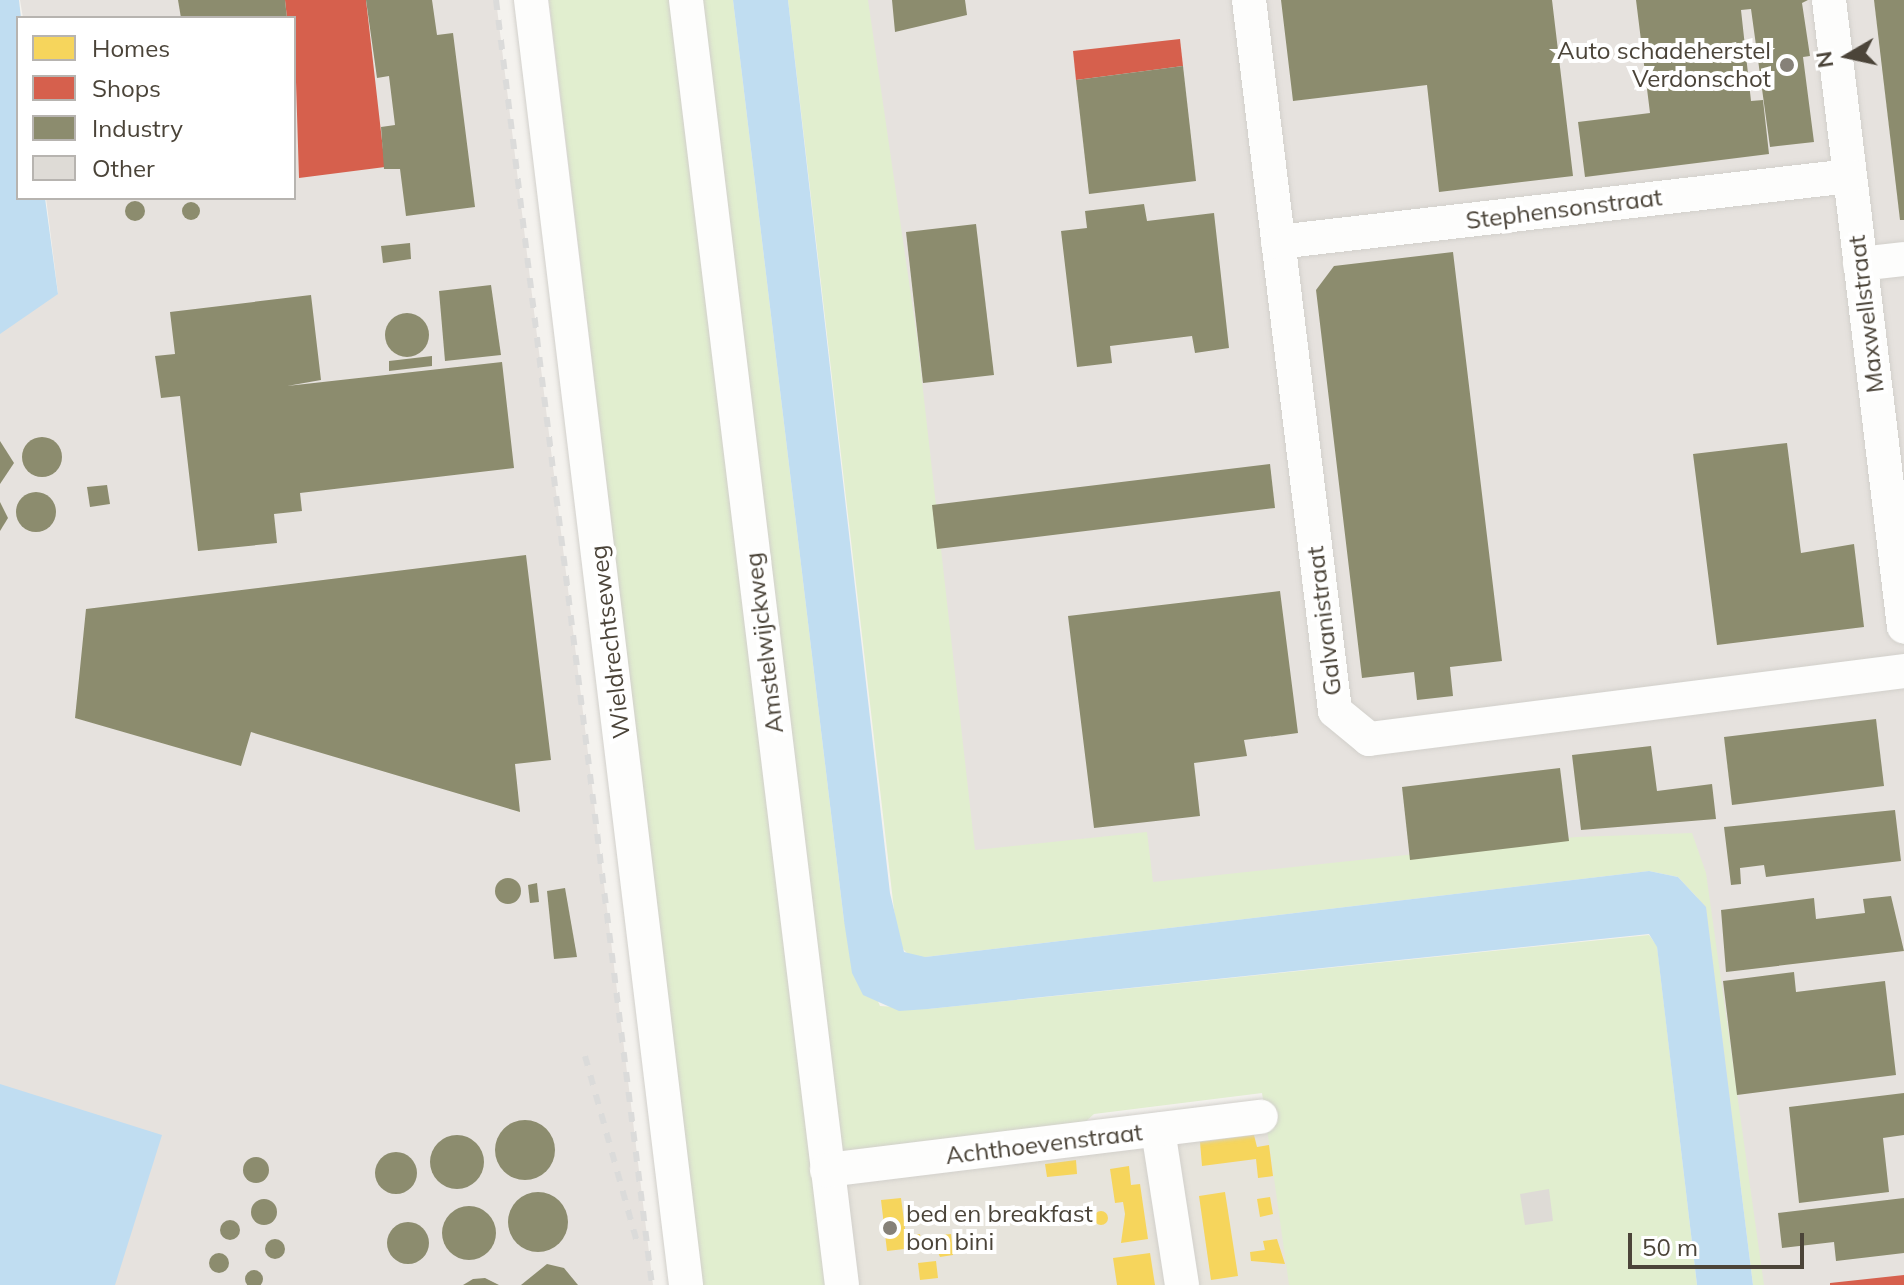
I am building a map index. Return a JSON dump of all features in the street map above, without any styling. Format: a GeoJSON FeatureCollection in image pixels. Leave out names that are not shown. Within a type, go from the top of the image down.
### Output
{"type":"FeatureCollection","features":[{"type":"Feature","properties":{"kind":"street","name":"Wieldrechtseweg"},"geometry":{"type":"LineString","coordinates":[[531,0],[686,1285]]}},
{"type":"Feature","properties":{"kind":"street","name":"Amstelwijckweg"},"geometry":{"type":"LineString","coordinates":[[686,0],[842,1285]]}},
{"type":"Feature","properties":{"kind":"street","name":"Galvanistraat"},"geometry":{"type":"LineString","coordinates":[[1249,0],[1335,711],[1369,739],[1904,671]]}},
{"type":"Feature","properties":{"kind":"street","name":"Maxwellstraat"},"geometry":{"type":"LineString","coordinates":[[1829,0],[1904,627]]}},
{"type":"Feature","properties":{"kind":"street","name":"Stephensonstraat"},"geometry":{"type":"LineString","coordinates":[[1278,242],[1849,176]]}},
{"type":"Feature","properties":{"kind":"street"},"geometry":{"type":"LineString","coordinates":[[1860,264],[1904,259]]}},
{"type":"Feature","properties":{"kind":"street","name":"Achthoevenstraat"},"geometry":{"type":"LineString","coordinates":[[827,1170],[1261,1117]]}},
{"type":"Feature","properties":{"kind":"street"},"geometry":{"type":"LineString","coordinates":[[1158,1130],[1182,1285]]}},
{"type":"Feature","properties":{"kind":"shaded area"},"geometry":{"type":"Polygon","coordinates":[[[20,0],[496,0],[653,1285],[115,1285],[0,1085],[0,330],[58,293],[46,200],[296,200],[296,16],[23,16],[20,0]]]}},
{"type":"Feature","properties":{"kind":"shaded area"},"geometry":{"type":"Polygon","coordinates":[[[845,0],[1904,0],[1904,1285],[1757,1285],[1690,848],[959,921],[845,0]]]}},
{"type":"Feature","properties":{"kind":"shaded area"},"geometry":{"type":"Polygon","coordinates":[[[1271,1103],[1298,1285],[857,1285],[840,1159],[1271,1103]]]}},
{"type":"Feature","properties":{"kind":"green space"},"geometry":{"type":"Polygon","coordinates":[[[549,0],[676,0],[832,1285],[702,1285],[549,0]]]}},
{"type":"Feature","properties":{"kind":"green space"},"geometry":{"type":"Polygon","coordinates":[[[697,0],[733,0],[844,921],[880,1006],[928,1009],[1649,935],[1657,946],[1697,1285],[1289,1285],[1262,1093],[1094,1114],[1083,1124],[846,1154],[836,1146],[697,0]]]}},
{"type":"Feature","properties":{"kind":"green space"},"geometry":{"type":"Polygon","coordinates":[[[788,0],[868,0],[917,337],[975,850],[1147,832],[1153,882],[1576,837],[1692,833],[1706,873],[1764,1285],[1753,1285],[1706,907],[1678,877],[1649,871],[925,957],[911,957],[898,944],[788,0]]]}},
{"type":"Feature","properties":{"kind":"water"},"geometry":{"type":"Polygon","coordinates":[[[0,0],[19,0],[21,16],[16,16],[16,200],[45,200],[58,294],[0,334],[0,0]]]}},
{"type":"Feature","properties":{"kind":"water"},"geometry":{"type":"Polygon","coordinates":[[[733,0],[788,0],[890,893],[904,952],[925,957],[1649,871],[1678,877],[1706,907],[1753,1285],[1697,1285],[1657,947],[1649,934],[928,1009],[899,1011],[863,995],[852,973],[844,921],[733,0]]]}},
{"type":"Feature","properties":{"kind":"water"},"geometry":{"type":"Polygon","coordinates":[[[0,1084],[162,1135],[115,1285],[0,1285],[0,1084]]]}},
{"type":"Feature","properties":{"kind":"building: Homes"},"geometry":{"type":"Polygon","coordinates":[[[1254,1135],[1257,1147],[1269,1145],[1273,1176],[1258,1178],[1256,1159],[1202,1166],[1200,1142],[1254,1135]]]}},
{"type":"Feature","properties":{"kind":"building: Homes"},"geometry":{"type":"Polygon","coordinates":[[[1076,1160],[1077,1174],[1047,1177],[1045,1164],[1076,1160]]]}},
{"type":"Feature","properties":{"kind":"building: Homes"},"geometry":{"type":"Polygon","coordinates":[[[1129,1166],[1131,1185],[1140,1184],[1148,1239],[1121,1243],[1125,1214],[1123,1202],[1115,1203],[1110,1169],[1129,1166]]]}},
{"type":"Feature","properties":{"kind":"building: Homes"},"geometry":{"type":"Polygon","coordinates":[[[1225,1192],[1238,1276],[1211,1280],[1199,1196],[1225,1192]]]}},
{"type":"Feature","properties":{"kind":"building: Homes"},"geometry":{"type":"Polygon","coordinates":[[[1270,1197],[1273,1214],[1260,1217],[1257,1199],[1270,1197]]]}},
{"type":"Feature","properties":{"kind":"building: Homes"},"geometry":{"type":"Polygon","coordinates":[[[901,1198],[906,1236],[920,1234],[922,1247],[887,1251],[881,1200],[901,1198]]]}},
{"type":"Feature","properties":{"kind":"building: Homes"},"geometry":{"type":"Polygon","coordinates":[[[1101,1211],[1108,1218],[1101,1225],[1094,1218],[1101,1211]]]}},
{"type":"Feature","properties":{"kind":"building: Homes"},"geometry":{"type":"Polygon","coordinates":[[[951,1234],[953,1255],[940,1257],[931,1236],[951,1234]]]}},
{"type":"Feature","properties":{"kind":"building: Homes"},"geometry":{"type":"Polygon","coordinates":[[[1277,1239],[1285,1264],[1251,1261],[1250,1252],[1265,1250],[1263,1241],[1277,1239]]]}},
{"type":"Feature","properties":{"kind":"building: Homes"},"geometry":{"type":"Polygon","coordinates":[[[1150,1253],[1155,1285],[1117,1285],[1113,1258],[1150,1253]]]}},
{"type":"Feature","properties":{"kind":"building: Homes"},"geometry":{"type":"Polygon","coordinates":[[[936,1261],[938,1278],[920,1280],[918,1263],[936,1261]]]}},
{"type":"Feature","properties":{"kind":"building: Shops"},"geometry":{"type":"Polygon","coordinates":[[[285,0],[366,0],[385,167],[299,178],[296,16],[287,16],[285,0]]]}},
{"type":"Feature","properties":{"kind":"building: Shops"},"geometry":{"type":"Polygon","coordinates":[[[1180,39],[1183,66],[1076,80],[1073,51],[1180,39]]]}},
{"type":"Feature","properties":{"kind":"building: Shops"},"geometry":{"type":"Polygon","coordinates":[[[1904,1275],[1904,1285],[1830,1285],[1830,1283],[1904,1275]]]}},
{"type":"Feature","properties":{"kind":"building: Industry"},"geometry":{"type":"Polygon","coordinates":[[[178,0],[285,0],[287,16],[181,16],[178,0]]]}},
{"type":"Feature","properties":{"kind":"building: Industry"},"geometry":{"type":"Polygon","coordinates":[[[366,0],[432,0],[437,35],[453,33],[475,207],[406,216],[400,169],[384,169],[381,127],[395,125],[389,76],[377,78],[366,0]]]}},
{"type":"Feature","properties":{"kind":"building: Industry"},"geometry":{"type":"Polygon","coordinates":[[[892,0],[965,0],[967,15],[895,32],[892,0]]]}},
{"type":"Feature","properties":{"kind":"building: Industry"},"geometry":{"type":"Polygon","coordinates":[[[1281,0],[1552,0],[1573,176],[1439,192],[1427,85],[1293,101],[1281,0]]]}},
{"type":"Feature","properties":{"kind":"building: Industry"},"geometry":{"type":"Polygon","coordinates":[[[1636,0],[1808,0],[1802,3],[1810,56],[1803,57],[1814,142],[1770,147],[1751,9],[1741,10],[1751,101],[1763,100],[1769,154],[1585,177],[1578,122],[1650,113],[1636,0]]]}},
{"type":"Feature","properties":{"kind":"building: Industry"},"geometry":{"type":"Polygon","coordinates":[[[1874,0],[1904,0],[1904,220],[1900,220],[1874,0]]]}},
{"type":"Feature","properties":{"kind":"building: Industry"},"geometry":{"type":"Polygon","coordinates":[[[1183,66],[1196,181],[1089,194],[1076,80],[1183,66]]]}},
{"type":"Feature","properties":{"kind":"building: Industry"},"geometry":{"type":"Polygon","coordinates":[[[131,201],[139,201],[145,211],[139,221],[131,221],[125,215],[125,207],[131,201]]]}},
{"type":"Feature","properties":{"kind":"building: Industry"},"geometry":{"type":"Polygon","coordinates":[[[191,202],[200,211],[191,220],[182,211],[191,202]]]}},
{"type":"Feature","properties":{"kind":"building: Industry"},"geometry":{"type":"Polygon","coordinates":[[[1144,204],[1147,221],[1214,213],[1229,348],[1195,353],[1192,336],[1110,346],[1112,363],[1077,367],[1061,231],[1087,228],[1085,211],[1144,204]]]}},
{"type":"Feature","properties":{"kind":"building: Industry"},"geometry":{"type":"Polygon","coordinates":[[[976,224],[994,375],[923,383],[906,232],[976,224]]]}},
{"type":"Feature","properties":{"kind":"building: Industry"},"geometry":{"type":"Polygon","coordinates":[[[410,243],[411,259],[383,263],[381,246],[410,243]]]}},
{"type":"Feature","properties":{"kind":"building: Industry"},"geometry":{"type":"Polygon","coordinates":[[[1453,252],[1502,661],[1450,667],[1453,696],[1417,700],[1414,672],[1362,678],[1316,290],[1334,266],[1453,252]]]}},
{"type":"Feature","properties":{"kind":"building: Industry"},"geometry":{"type":"Polygon","coordinates":[[[491,285],[501,355],[445,361],[439,291],[491,285]]]}},
{"type":"Feature","properties":{"kind":"building: Industry"},"geometry":{"type":"Polygon","coordinates":[[[311,295],[321,380],[287,386],[502,362],[514,468],[300,493],[302,511],[274,514],[277,543],[198,551],[180,396],[161,398],[155,356],[175,354],[170,312],[311,295]]]}},
{"type":"Feature","properties":{"kind":"building: Industry"},"geometry":{"type":"Polygon","coordinates":[[[407,313],[423,319],[429,335],[423,351],[407,357],[391,351],[385,335],[391,319],[407,313]]]}},
{"type":"Feature","properties":{"kind":"building: Industry"},"geometry":{"type":"Polygon","coordinates":[[[432,356],[432,366],[389,371],[389,361],[432,356]]]}},
{"type":"Feature","properties":{"kind":"building: Industry"},"geometry":{"type":"Polygon","coordinates":[[[42,437],[56,443],[62,457],[56,471],[42,477],[28,471],[22,457],[28,443],[42,437]]]}},
{"type":"Feature","properties":{"kind":"building: Industry"},"geometry":{"type":"Polygon","coordinates":[[[0,441],[14,463],[0,484],[0,441]]]}},
{"type":"Feature","properties":{"kind":"building: Industry"},"geometry":{"type":"Polygon","coordinates":[[[1787,443],[1801,553],[1854,544],[1864,627],[1717,645],[1693,454],[1787,443]]]}},
{"type":"Feature","properties":{"kind":"building: Industry"},"geometry":{"type":"Polygon","coordinates":[[[1270,464],[1275,508],[937,549],[932,505],[1270,464]]]}},
{"type":"Feature","properties":{"kind":"building: Industry"},"geometry":{"type":"Polygon","coordinates":[[[107,485],[110,504],[90,507],[87,487],[107,485]]]}},
{"type":"Feature","properties":{"kind":"building: Industry"},"geometry":{"type":"Polygon","coordinates":[[[36,492],[50,498],[56,512],[50,526],[36,532],[22,526],[16,512],[22,498],[36,492]]]}},
{"type":"Feature","properties":{"kind":"building: Industry"},"geometry":{"type":"Polygon","coordinates":[[[0,502],[8,518],[0,531],[0,502]]]}},
{"type":"Feature","properties":{"kind":"building: Industry"},"geometry":{"type":"Polygon","coordinates":[[[526,555],[551,760],[515,764],[520,812],[251,732],[241,766],[75,718],[86,609],[526,555]]]}},
{"type":"Feature","properties":{"kind":"building: Industry"},"geometry":{"type":"Polygon","coordinates":[[[1280,591],[1298,733],[1244,740],[1247,756],[1194,763],[1200,816],[1094,828],[1068,616],[1280,591]]]}},
{"type":"Feature","properties":{"kind":"building: Industry"},"geometry":{"type":"Polygon","coordinates":[[[1876,719],[1884,786],[1732,805],[1724,737],[1876,719]]]}},
{"type":"Feature","properties":{"kind":"building: Industry"},"geometry":{"type":"Polygon","coordinates":[[[1651,746],[1657,791],[1712,784],[1716,819],[1581,830],[1572,755],[1651,746]]]}},
{"type":"Feature","properties":{"kind":"building: Industry"},"geometry":{"type":"Polygon","coordinates":[[[1560,768],[1569,841],[1410,860],[1402,787],[1560,768]]]}},
{"type":"Feature","properties":{"kind":"building: Industry"},"geometry":{"type":"Polygon","coordinates":[[[1895,810],[1901,861],[1766,877],[1764,865],[1740,868],[1741,884],[1731,885],[1724,827],[1895,810]]]}},
{"type":"Feature","properties":{"kind":"building: Industry"},"geometry":{"type":"Polygon","coordinates":[[[508,878],[517,882],[521,891],[517,900],[508,904],[499,900],[495,891],[499,882],[508,878]]]}},
{"type":"Feature","properties":{"kind":"building: Industry"},"geometry":{"type":"Polygon","coordinates":[[[537,883],[539,902],[530,903],[528,885],[537,883]]]}},
{"type":"Feature","properties":{"kind":"building: Industry"},"geometry":{"type":"Polygon","coordinates":[[[565,888],[577,957],[554,959],[547,891],[565,888]]]}},
{"type":"Feature","properties":{"kind":"building: Industry"},"geometry":{"type":"Polygon","coordinates":[[[1891,896],[1904,951],[1726,972],[1721,910],[1814,898],[1816,919],[1865,913],[1863,899],[1891,896]]]}},
{"type":"Feature","properties":{"kind":"building: Industry"},"geometry":{"type":"Polygon","coordinates":[[[1794,972],[1796,992],[1885,981],[1896,1075],[1737,1095],[1723,981],[1794,972]]]}},
{"type":"Feature","properties":{"kind":"building: Industry"},"geometry":{"type":"Polygon","coordinates":[[[1904,1093],[1904,1135],[1883,1138],[1889,1192],[1799,1203],[1789,1107],[1904,1093]]]}},
{"type":"Feature","properties":{"kind":"building: Industry"},"geometry":{"type":"Polygon","coordinates":[[[525,1120],[546,1129],[555,1150],[546,1171],[525,1180],[504,1171],[495,1150],[504,1129],[525,1120]]]}},
{"type":"Feature","properties":{"kind":"building: Industry"},"geometry":{"type":"Polygon","coordinates":[[[457,1135],[476,1143],[484,1162],[476,1181],[457,1189],[438,1181],[430,1162],[438,1143],[457,1135]]]}},
{"type":"Feature","properties":{"kind":"building: Industry"},"geometry":{"type":"Polygon","coordinates":[[[396,1152],[411,1158],[417,1173],[411,1188],[396,1194],[381,1188],[375,1173],[381,1158],[396,1152]]]}},
{"type":"Feature","properties":{"kind":"building: Industry"},"geometry":{"type":"Polygon","coordinates":[[[256,1157],[265,1161],[269,1170],[265,1179],[256,1183],[247,1179],[243,1170],[247,1161],[256,1157]]]}},
{"type":"Feature","properties":{"kind":"building: Industry"},"geometry":{"type":"Polygon","coordinates":[[[538,1192],[559,1201],[568,1222],[559,1243],[538,1252],[517,1243],[508,1222],[517,1201],[538,1192]]]}},
{"type":"Feature","properties":{"kind":"building: Industry"},"geometry":{"type":"Polygon","coordinates":[[[1904,1198],[1904,1253],[1836,1261],[1834,1242],[1782,1248],[1778,1213],[1904,1198]]]}},
{"type":"Feature","properties":{"kind":"building: Industry"},"geometry":{"type":"Polygon","coordinates":[[[264,1199],[273,1203],[277,1212],[273,1221],[264,1225],[255,1221],[251,1212],[255,1203],[264,1199]]]}},
{"type":"Feature","properties":{"kind":"building: Industry"},"geometry":{"type":"Polygon","coordinates":[[[469,1206],[488,1214],[496,1233],[488,1252],[469,1260],[450,1252],[442,1233],[450,1214],[469,1206]]]}},
{"type":"Feature","properties":{"kind":"building: Industry"},"geometry":{"type":"Polygon","coordinates":[[[226,1220],[234,1220],[240,1230],[234,1240],[226,1240],[220,1234],[220,1226],[226,1220]]]}},
{"type":"Feature","properties":{"kind":"building: Industry"},"geometry":{"type":"Polygon","coordinates":[[[408,1222],[423,1228],[429,1243],[423,1258],[408,1264],[393,1258],[387,1243],[393,1228],[408,1222]]]}},
{"type":"Feature","properties":{"kind":"building: Industry"},"geometry":{"type":"Polygon","coordinates":[[[271,1239],[279,1239],[285,1249],[279,1259],[271,1259],[265,1253],[265,1245],[271,1239]]]}},
{"type":"Feature","properties":{"kind":"building: Industry"},"geometry":{"type":"Polygon","coordinates":[[[215,1253],[223,1253],[229,1263],[223,1273],[215,1273],[209,1267],[209,1259],[215,1253]]]}},
{"type":"Feature","properties":{"kind":"building: Industry"},"geometry":{"type":"Polygon","coordinates":[[[547,1264],[564,1268],[578,1285],[521,1285],[547,1264]]]}},
{"type":"Feature","properties":{"kind":"building: Industry"},"geometry":{"type":"Polygon","coordinates":[[[254,1270],[262,1276],[258,1286],[250,1286],[245,1279],[254,1270]]]}},
{"type":"Feature","properties":{"kind":"building: Industry"},"geometry":{"type":"Polygon","coordinates":[[[485,1278],[499,1285],[463,1285],[473,1279],[485,1278]]]}},
{"type":"Feature","properties":{"kind":"building: Other"},"geometry":{"type":"Polygon","coordinates":[[[1549,1189],[1553,1221],[1525,1225],[1520,1194],[1549,1189]]]}},
{"type":"Feature","properties":{"kind":"railway"},"geometry":{"type":"LineString","coordinates":[[496,0],[652,1285]]}},
{"type":"Feature","properties":{"kind":"railway"},"geometry":{"type":"LineString","coordinates":[[585,1056],[637,1242]]}},
{"type":"Feature","properties":{"kind":"place","name":"Auto schadeherstel Verdonschot"},"geometry":{"type":"Point","coordinates":[1787,65]}},
{"type":"Feature","properties":{"kind":"place","name":"bed en breakfast bon bini"},"geometry":{"type":"Point","coordinates":[890,1228]}}]}
